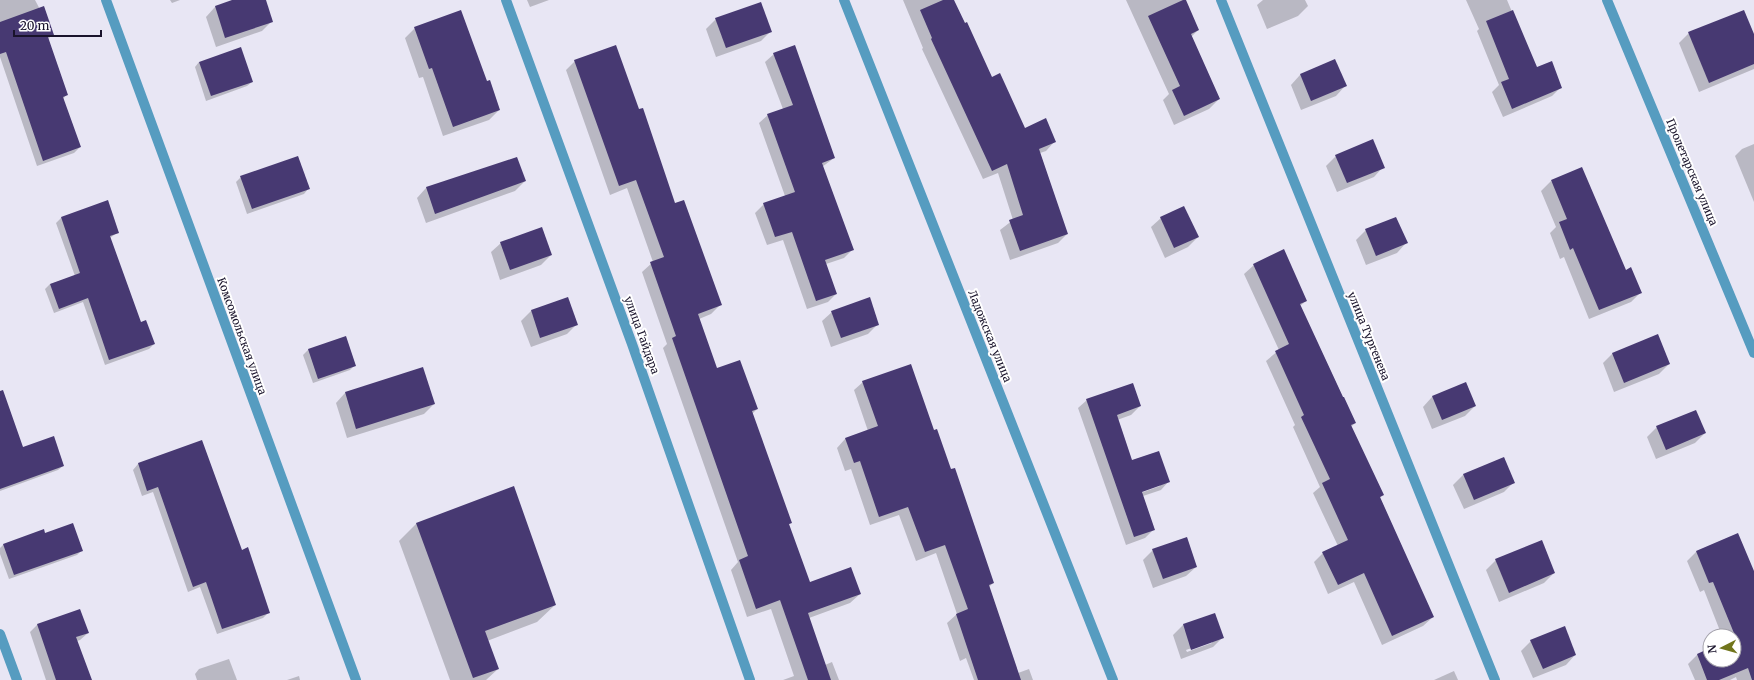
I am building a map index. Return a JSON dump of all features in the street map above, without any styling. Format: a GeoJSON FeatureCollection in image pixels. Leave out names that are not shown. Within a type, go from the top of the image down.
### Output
{"type":"FeatureCollection","features":[{"type":"Feature","properties":{"kind":"street","name":"Комсомольская улица"},"geometry":{"type":"LineString","coordinates":[[106,0],[356,680]]}},
{"type":"Feature","properties":{"kind":"street","name":"улица Гайдара"},"geometry":{"type":"LineString","coordinates":[[506,0],[632,344],[750,680]]}},
{"type":"Feature","properties":{"kind":"street","name":"Ладожская улица"},"geometry":{"type":"LineString","coordinates":[[844,0],[1113,680]]}},
{"type":"Feature","properties":{"kind":"street","name":"улица Тургенева"},"geometry":{"type":"LineString","coordinates":[[1221,0],[1495,680]]}},
{"type":"Feature","properties":{"kind":"street","name":"Пролетарская улица"},"geometry":{"type":"LineString","coordinates":[[1607,0],[1754,353]]}},
{"type":"Feature","properties":{"kind":"street"},"geometry":{"type":"LineString","coordinates":[[0,634],[17,680]]}},
{"type":"Feature","properties":{"kind":"building"},"geometry":{"type":"Polygon","coordinates":[[[232,0],[266,0],[273,22],[225,38],[215,6],[232,0]]]}},
{"type":"Feature","properties":{"kind":"building"},"geometry":{"type":"Polygon","coordinates":[[[943,0],[954,0],[965,23],[967,22],[992,77],[1000,73],[1025,128],[1046,118],[1056,142],[1039,149],[1068,234],[1020,251],[1009,220],[1023,215],[1007,164],[992,171],[931,39],[932,38],[920,10],[943,0]]]}},
{"type":"Feature","properties":{"kind":"building"},"geometry":{"type":"Polygon","coordinates":[[[1186,0],[1199,30],[1191,34],[1220,99],[1184,116],[1172,90],[1180,86],[1148,16],[1186,0]]]}},
{"type":"Feature","properties":{"kind":"building"},"geometry":{"type":"Polygon","coordinates":[[[761,2],[772,32],[726,48],[715,18],[761,2]]]}},
{"type":"Feature","properties":{"kind":"building"},"geometry":{"type":"Polygon","coordinates":[[[44,6],[54,35],[48,37],[68,95],[63,97],[81,147],[43,161],[6,52],[0,54],[0,22],[44,6]]]}},
{"type":"Feature","properties":{"kind":"building"},"geometry":{"type":"Polygon","coordinates":[[[461,10],[487,81],[490,80],[500,110],[453,127],[432,68],[429,69],[414,27],[461,10]]]}},
{"type":"Feature","properties":{"kind":"building"},"geometry":{"type":"Polygon","coordinates":[[[1513,10],[1537,67],[1552,61],[1562,88],[1512,109],[1501,82],[1509,79],[1486,21],[1513,10]]]}},
{"type":"Feature","properties":{"kind":"building"},"geometry":{"type":"Polygon","coordinates":[[[1744,10],[1754,34],[1754,64],[1709,83],[1688,32],[1744,10]]]}},
{"type":"Feature","properties":{"kind":"building"},"geometry":{"type":"Polygon","coordinates":[[[616,45],[639,109],[643,108],[675,203],[684,200],[722,305],[698,314],[717,368],[740,360],[758,409],[752,411],[792,523],[789,524],[810,582],[851,567],[861,594],[808,613],[831,680],[808,680],[780,600],[756,609],[739,560],[748,556],[672,338],[676,336],[650,262],[664,257],[636,180],[619,186],[574,60],[616,45]]]}},
{"type":"Feature","properties":{"kind":"building"},"geometry":{"type":"Polygon","coordinates":[[[795,45],[835,158],[822,163],[854,250],[825,260],[837,294],[816,301],[792,232],[775,237],[763,203],[795,192],[767,114],[793,105],[773,53],[795,45]]]}},
{"type":"Feature","properties":{"kind":"building"},"geometry":{"type":"Polygon","coordinates":[[[241,47],[253,82],[211,96],[199,62],[241,47]]]}},
{"type":"Feature","properties":{"kind":"building"},"geometry":{"type":"Polygon","coordinates":[[[1335,59],[1347,86],[1311,101],[1300,74],[1335,59]]]}},
{"type":"Feature","properties":{"kind":"building"},"geometry":{"type":"Polygon","coordinates":[[[1373,139],[1385,168],[1347,183],[1335,155],[1373,139]]]}},
{"type":"Feature","properties":{"kind":"building"},"geometry":{"type":"Polygon","coordinates":[[[298,156],[310,189],[252,209],[240,176],[298,156]]]}},
{"type":"Feature","properties":{"kind":"building"},"geometry":{"type":"Polygon","coordinates":[[[517,157],[526,181],[435,214],[426,187],[517,157]]]}},
{"type":"Feature","properties":{"kind":"building"},"geometry":{"type":"Polygon","coordinates":[[[1582,167],[1626,270],[1631,267],[1642,293],[1599,310],[1573,248],[1570,250],[1559,222],[1567,219],[1551,180],[1582,167]]]}},
{"type":"Feature","properties":{"kind":"building"},"geometry":{"type":"Polygon","coordinates":[[[108,200],[119,233],[110,236],[141,322],[146,320],[155,344],[109,360],[88,298],[59,309],[50,284],[80,273],[61,217],[108,200]]]}},
{"type":"Feature","properties":{"kind":"building"},"geometry":{"type":"Polygon","coordinates":[[[1184,206],[1199,237],[1174,248],[1160,217],[1184,206]]]}},
{"type":"Feature","properties":{"kind":"building"},"geometry":{"type":"Polygon","coordinates":[[[1396,217],[1408,243],[1376,256],[1365,229],[1396,217]]]}},
{"type":"Feature","properties":{"kind":"building"},"geometry":{"type":"Polygon","coordinates":[[[542,227],[552,255],[510,270],[500,242],[542,227]]]}},
{"type":"Feature","properties":{"kind":"building"},"geometry":{"type":"Polygon","coordinates":[[[1284,249],[1307,301],[1300,304],[1356,423],[1351,425],[1384,495],[1380,497],[1434,617],[1392,636],[1364,573],[1338,585],[1322,552],[1348,540],[1322,483],[1330,479],[1301,417],[1304,415],[1275,351],[1289,344],[1253,264],[1284,249]]]}},
{"type":"Feature","properties":{"kind":"building"},"geometry":{"type":"Polygon","coordinates":[[[568,297],[578,325],[540,338],[531,310],[568,297]]]}},
{"type":"Feature","properties":{"kind":"building"},"geometry":{"type":"Polygon","coordinates":[[[870,297],[879,325],[841,338],[831,311],[870,297]]]}},
{"type":"Feature","properties":{"kind":"building"},"geometry":{"type":"Polygon","coordinates":[[[1658,334],[1670,364],[1624,383],[1612,353],[1658,334]]]}},
{"type":"Feature","properties":{"kind":"building"},"geometry":{"type":"Polygon","coordinates":[[[346,336],[356,366],[318,379],[308,349],[346,336]]]}},
{"type":"Feature","properties":{"kind":"building"},"geometry":{"type":"Polygon","coordinates":[[[911,364],[934,430],[937,429],[951,469],[955,468],[994,583],[989,585],[1021,680],[978,680],[956,614],[968,609],[945,545],[925,552],[908,507],[879,517],[860,461],[854,463],[845,438],[878,426],[862,381],[911,364]]]}},
{"type":"Feature","properties":{"kind":"building"},"geometry":{"type":"Polygon","coordinates":[[[423,367],[435,404],[356,429],[345,392],[423,367]]]}},
{"type":"Feature","properties":{"kind":"building"},"geometry":{"type":"Polygon","coordinates":[[[1466,382],[1476,406],[1442,420],[1432,396],[1466,382]]]}},
{"type":"Feature","properties":{"kind":"building"},"geometry":{"type":"Polygon","coordinates":[[[1133,383],[1141,406],[1117,415],[1132,460],[1159,451],[1170,482],[1142,492],[1155,530],[1134,537],[1086,399],[1133,383]]]}},
{"type":"Feature","properties":{"kind":"building"},"geometry":{"type":"Polygon","coordinates":[[[3,390],[23,447],[54,436],[64,466],[0,489],[0,391],[3,390]]]}},
{"type":"Feature","properties":{"kind":"building"},"geometry":{"type":"Polygon","coordinates":[[[1696,410],[1706,433],[1666,450],[1656,426],[1696,410]]]}},
{"type":"Feature","properties":{"kind":"building"},"geometry":{"type":"Polygon","coordinates":[[[202,440],[242,550],[248,547],[270,613],[222,629],[206,582],[193,587],[158,487],[147,491],[138,463],[202,440]]]}},
{"type":"Feature","properties":{"kind":"building"},"geometry":{"type":"Polygon","coordinates":[[[1504,457],[1515,483],[1474,500],[1463,474],[1504,457]]]}},
{"type":"Feature","properties":{"kind":"building"},"geometry":{"type":"Polygon","coordinates":[[[514,486],[556,605],[485,631],[499,669],[473,678],[416,523],[514,486]]]}},
{"type":"Feature","properties":{"kind":"building"},"geometry":{"type":"Polygon","coordinates":[[[73,523],[83,551],[14,575],[3,544],[44,529],[45,533],[73,523]]]}},
{"type":"Feature","properties":{"kind":"building"},"geometry":{"type":"Polygon","coordinates":[[[1738,533],[1754,571],[1754,680],[1752,680],[1748,668],[1719,680],[1707,680],[1702,668],[1742,668],[1742,628],[1732,628],[1713,582],[1709,583],[1696,551],[1738,533]]]}},
{"type":"Feature","properties":{"kind":"building"},"geometry":{"type":"Polygon","coordinates":[[[1187,537],[1197,567],[1163,579],[1152,549],[1187,537]]]}},
{"type":"Feature","properties":{"kind":"building"},"geometry":{"type":"Polygon","coordinates":[[[1542,540],[1555,573],[1509,593],[1495,559],[1542,540]]]}},
{"type":"Feature","properties":{"kind":"building"},"geometry":{"type":"Polygon","coordinates":[[[80,609],[89,633],[76,637],[92,680],[56,680],[37,624],[80,609]]]}},
{"type":"Feature","properties":{"kind":"building"},"geometry":{"type":"Polygon","coordinates":[[[1215,613],[1224,638],[1191,650],[1183,624],[1215,613]]]}},
{"type":"Feature","properties":{"kind":"building"},"geometry":{"type":"Polygon","coordinates":[[[1565,626],[1576,655],[1543,669],[1530,640],[1565,626]]]}},
{"type":"Feature","properties":{"kind":"building"},"geometry":{"type":"Polygon","coordinates":[[[1702,652],[1702,667],[1697,654],[1702,652]]]}}]}
